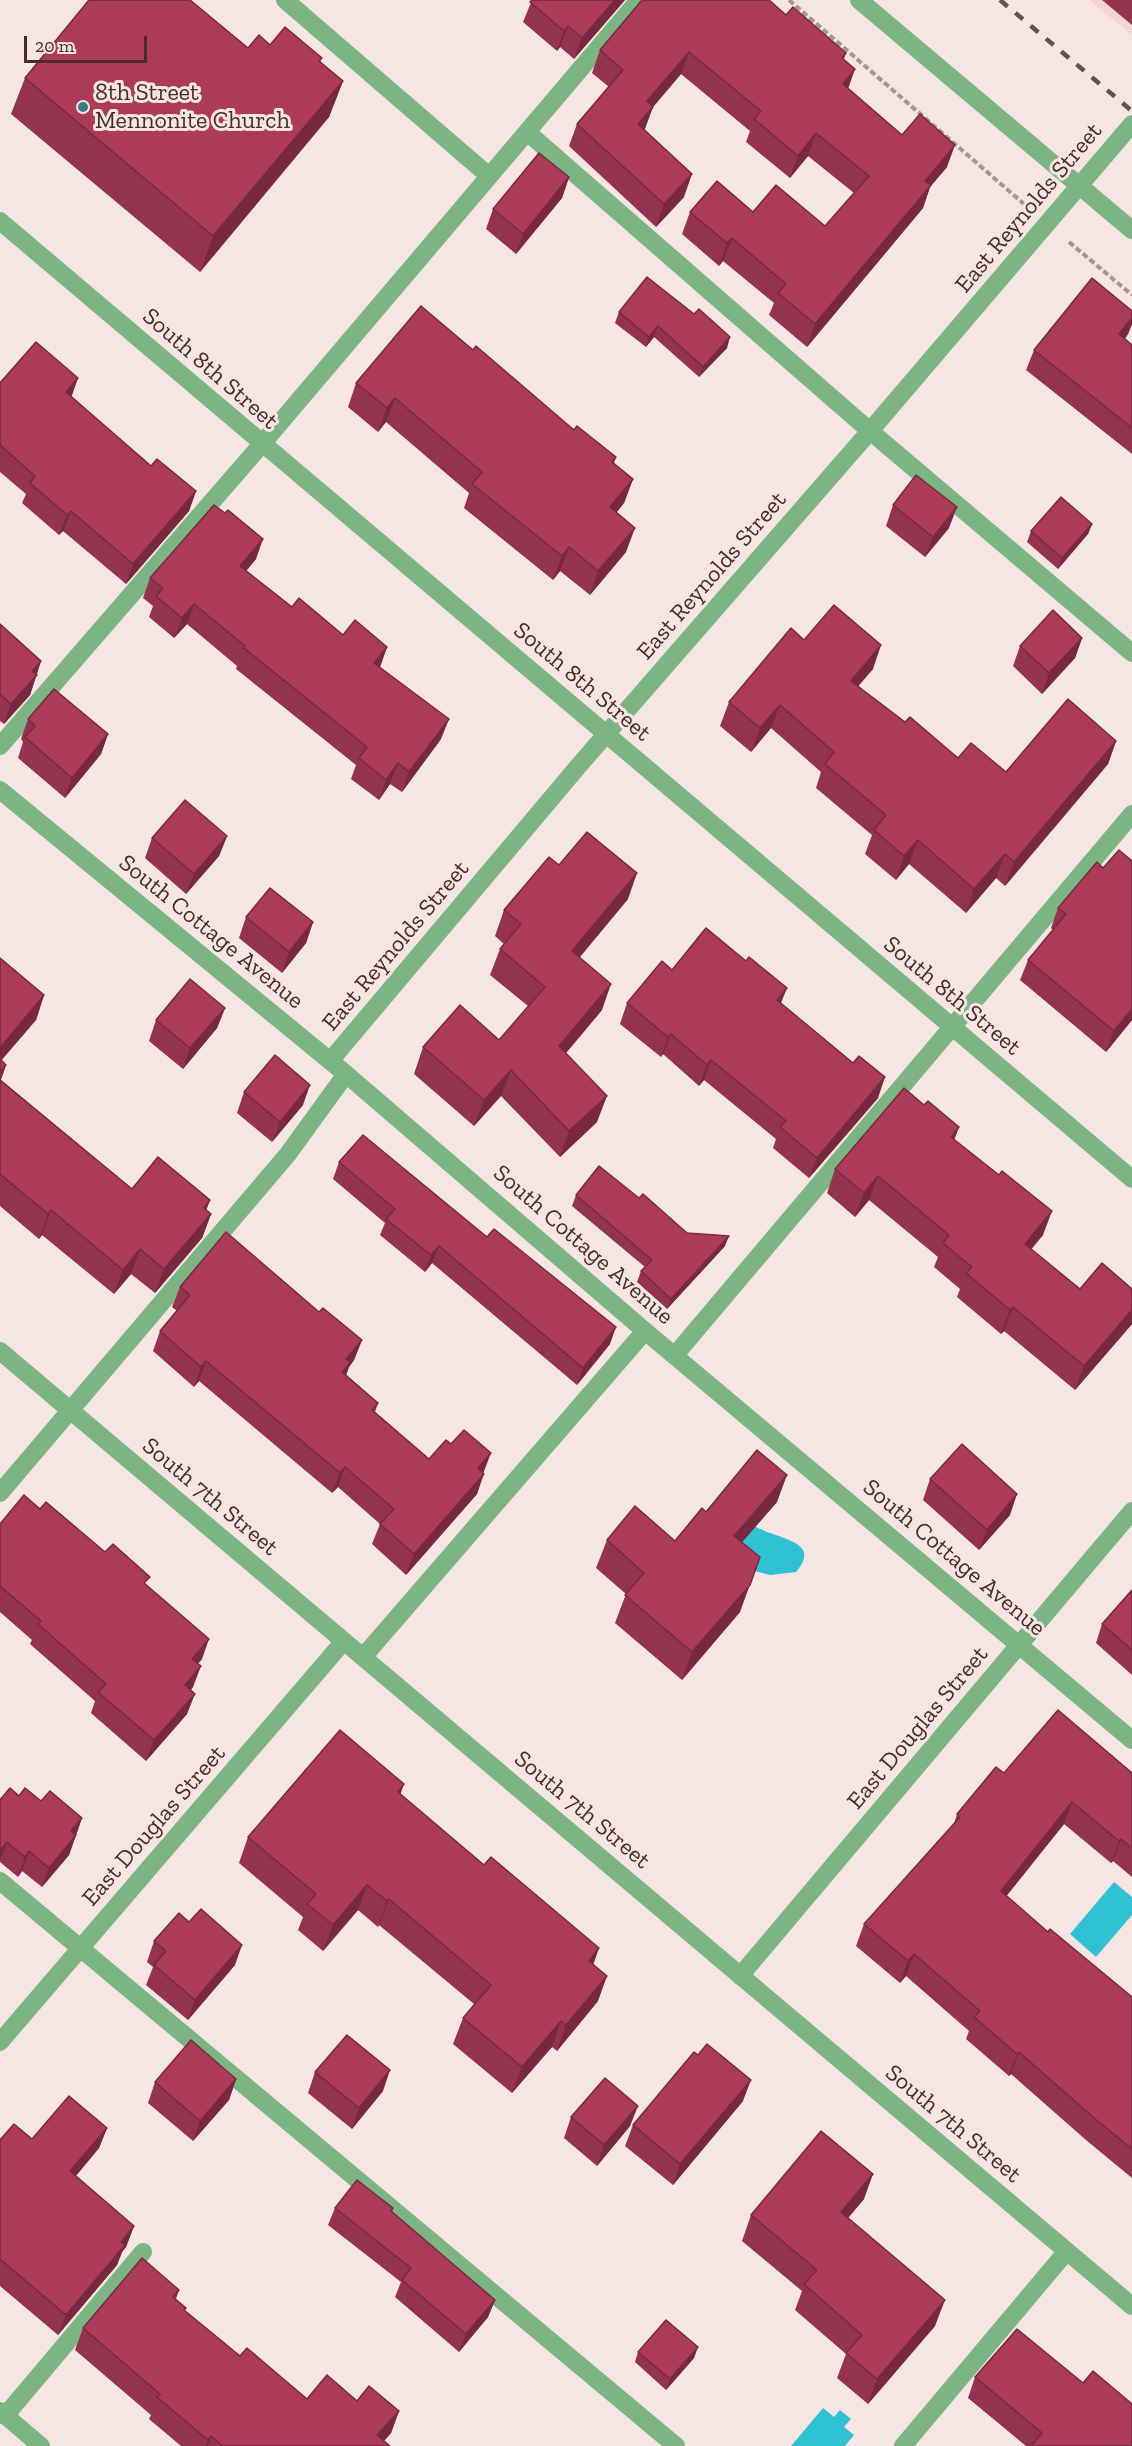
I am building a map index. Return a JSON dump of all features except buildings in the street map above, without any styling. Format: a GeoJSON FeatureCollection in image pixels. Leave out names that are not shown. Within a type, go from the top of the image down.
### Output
{"type":"FeatureCollection","features":[{"type":"Feature","properties":{"kind":"street"},"geometry":{"type":"LineString","coordinates":[[285,0],[489,176]]}},
{"type":"Feature","properties":{"kind":"street"},"geometry":{"type":"LineString","coordinates":[[0,746],[261,445],[639,0]]}},
{"type":"Feature","properties":{"kind":"street"},"geometry":{"type":"LineString","coordinates":[[859,0],[1132,230]]}},
{"type":"Feature","properties":{"kind":"street","name":"East Reynolds Street"},"geometry":{"type":"LineString","coordinates":[[330,1061],[606,733],[870,431],[1132,124]]}},
{"type":"Feature","properties":{"kind":"street"},"geometry":{"type":"LineString","coordinates":[[526,132],[870,431],[1132,652]]}},
{"type":"Feature","properties":{"kind":"street","name":"South 8th Street"},"geometry":{"type":"LineString","coordinates":[[0,221],[261,445],[606,733],[952,1029],[1132,1179]]}},
{"type":"Feature","properties":{"kind":"street","name":"South Cottage Avenue"},"geometry":{"type":"LineString","coordinates":[[0,790],[346,1074],[645,1331],[1132,1740]]}},
{"type":"Feature","properties":{"kind":"street"},"geometry":{"type":"LineString","coordinates":[[675,1355],[1132,814]]}},
{"type":"Feature","properties":{"kind":"street"},"geometry":{"type":"LineString","coordinates":[[0,1493],[288,1154],[346,1074]]}},
{"type":"Feature","properties":{"kind":"street"},"geometry":{"type":"LineString","coordinates":[[363,1657],[645,1331]]}},
{"type":"Feature","properties":{"kind":"street","name":"South 7th Street"},"geometry":{"type":"LineString","coordinates":[[0,1351],[1132,2306]]}},
{"type":"Feature","properties":{"kind":"street","name":"East Douglas Street"},"geometry":{"type":"LineString","coordinates":[[740,1976],[1132,1511]]}},
{"type":"Feature","properties":{"kind":"street","name":"East Douglas Street"},"geometry":{"type":"LineString","coordinates":[[0,2042],[344,1641]]}},
{"type":"Feature","properties":{"kind":"street"},"geometry":{"type":"LineString","coordinates":[[0,1881],[676,2446]]}},
{"type":"Feature","properties":{"kind":"street"},"geometry":{"type":"LineString","coordinates":[[903,2446],[1067,2251]]}},
{"type":"Feature","properties":{"kind":"street"},"geometry":{"type":"LineString","coordinates":[[41,2446],[2,2413],[144,2252]]}},
{"type":"Feature","properties":{"kind":"path"},"geometry":{"type":"LineString","coordinates":[[789,0],[1132,295]]}},
{"type":"Feature","properties":{"kind":"shaded area"},"geometry":{"type":"Polygon","coordinates":[[[1089,0],[1132,0],[1132,35],[1089,0]]]}},
{"type":"Feature","properties":{"kind":"water"},"geometry":{"type":"Polygon","coordinates":[[[750,1525],[788,1539],[800,1546],[804,1556],[796,1572],[770,1575],[751,1570],[734,1539],[750,1525]]]}},
{"type":"Feature","properties":{"kind":"water"},"geometry":{"type":"Polygon","coordinates":[[[1114,1882],[1132,1897],[1132,1915],[1096,1957],[1070,1934],[1114,1882]]]}},
{"type":"Feature","properties":{"kind":"water"},"geometry":{"type":"Polygon","coordinates":[[[823,2408],[834,2417],[840,2410],[851,2419],[844,2427],[854,2435],[845,2446],[791,2446],[823,2408]]]}},
{"type":"Feature","properties":{"kind":"railway"},"geometry":{"type":"LineString","coordinates":[[1000,0],[1132,111]]}},
{"type":"Feature","properties":{"kind":"place","name":"8th Street Mennonite Church"},"geometry":{"type":"Point","coordinates":[83,107]}}]}
